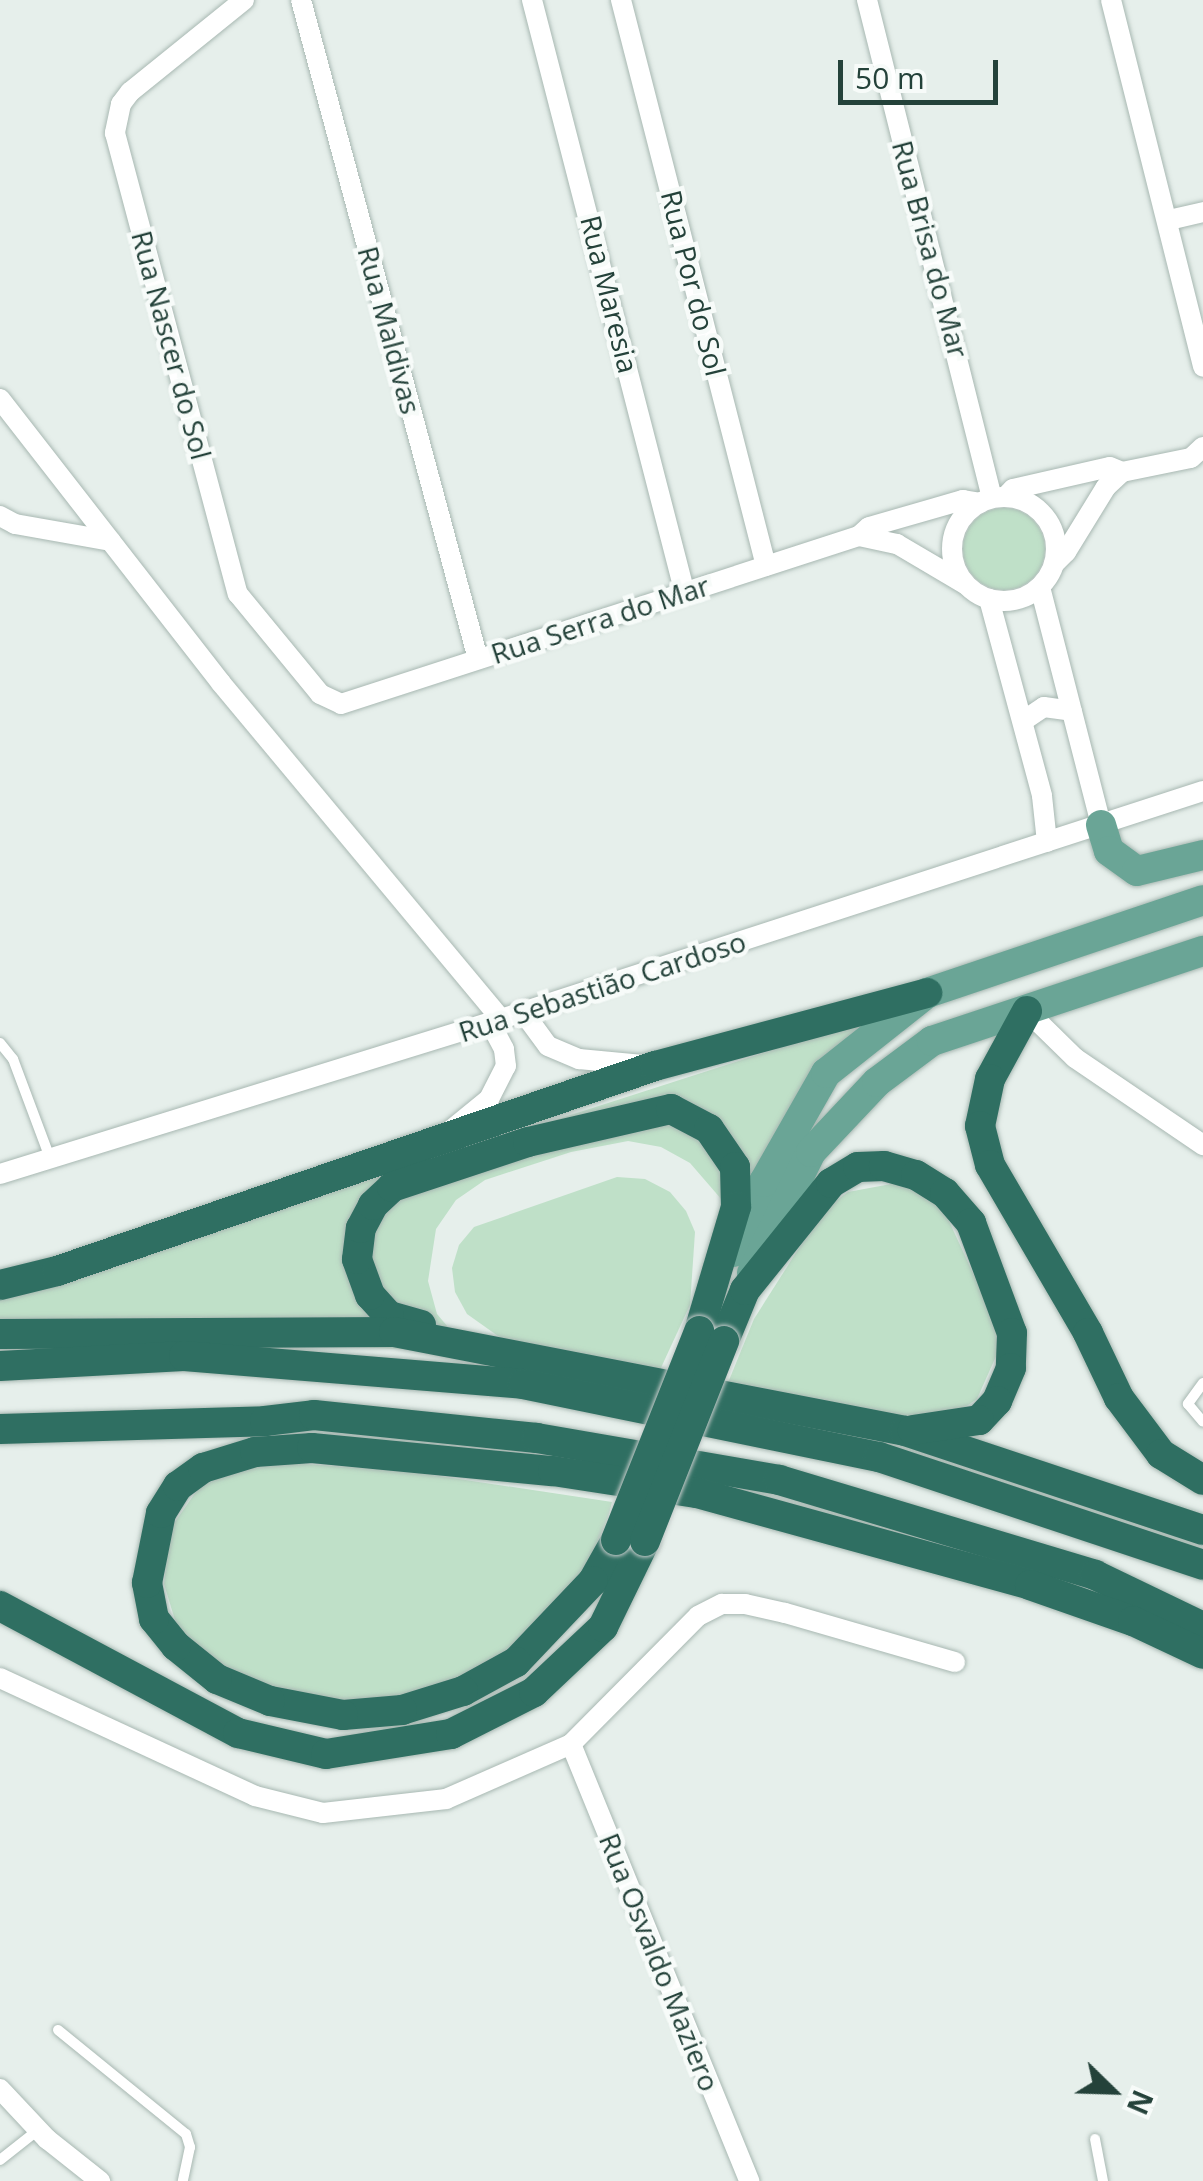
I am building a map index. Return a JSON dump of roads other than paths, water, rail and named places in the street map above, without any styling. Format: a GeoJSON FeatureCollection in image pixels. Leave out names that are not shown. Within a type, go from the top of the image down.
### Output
{"type":"FeatureCollection","features":[{"type":"Feature","properties":{"kind":"highway"},"geometry":{"type":"LineString","coordinates":[[0,1286],[57,1271],[444,1135],[655,1066],[927,993]]}},
{"type":"Feature","properties":{"kind":"highway"},"geometry":{"type":"LineString","coordinates":[[1028,1011],[990,1080],[980,1126],[990,1165],[1088,1333],[1120,1398],[1162,1454],[1203,1480]]}},
{"type":"Feature","properties":{"kind":"highway"},"geometry":{"type":"LineString","coordinates":[[504,1353],[489,1344],[389,1316],[370,1295],[356,1258],[362,1228],[373,1206],[392,1187],[528,1142],[671,1108],[709,1128],[735,1167],[736,1207],[712,1300],[711,1336]]}},
{"type":"Feature","properties":{"kind":"highway"},"geometry":{"type":"LineString","coordinates":[[0,1606],[238,1733],[326,1754],[451,1734],[534,1692],[604,1628],[630,1540],[711,1336],[808,1206],[831,1183],[858,1166],[884,1166],[916,1175],[944,1193],[971,1223],[1012,1333],[1012,1368],[996,1401],[979,1420],[905,1431]]}},
{"type":"Feature","properties":{"kind":"highway"},"geometry":{"type":"LineString","coordinates":[[0,1334],[394,1332],[905,1431],[1203,1530]]}},
{"type":"Feature","properties":{"kind":"highway"},"geometry":{"type":"LineString","coordinates":[[0,1366],[184,1356],[523,1384],[879,1457],[1203,1565]]}},
{"type":"Feature","properties":{"kind":"highway"},"geometry":{"type":"LineString","coordinates":[[0,1429],[265,1421],[314,1415],[538,1438],[779,1480],[1095,1575],[1203,1628]]}},
{"type":"Feature","properties":{"kind":"highway"},"geometry":{"type":"LineString","coordinates":[[630,1540],[516,1662],[464,1691],[402,1710],[343,1715],[270,1701],[217,1678],[176,1646],[154,1620],[148,1583],[161,1513],[178,1486],[202,1468],[255,1452],[312,1448],[552,1471],[713,1497],[1030,1585],[1133,1621],[1203,1654]]}},
{"type":"Feature","properties":{"kind":"main road"},"geometry":{"type":"LineString","coordinates":[[1102,825],[1109,851],[1137,872],[1203,855]]}},
{"type":"Feature","properties":{"kind":"main road"},"geometry":{"type":"LineString","coordinates":[[712,1300],[764,1182],[826,1073],[927,993],[1203,900]]}},
{"type":"Feature","properties":{"kind":"main road"},"geometry":{"type":"LineString","coordinates":[[744,1290],[811,1152],[877,1082],[932,1041],[1203,952]]}},
{"type":"Feature","properties":{"kind":"street","name":"Rua Nascer do Sol"},"geometry":{"type":"LineString","coordinates":[[244,0],[130,92],[121,104],[115,133],[238,594],[320,694],[341,704]]}},
{"type":"Feature","properties":{"kind":"street","name":"Rua Maldivas"},"geometry":{"type":"LineString","coordinates":[[301,0],[478,659]]}},
{"type":"Feature","properties":{"kind":"street","name":"Rua Maresia"},"geometry":{"type":"LineString","coordinates":[[532,0],[684,590]]}},
{"type":"Feature","properties":{"kind":"street","name":"Rua Por do Sol"},"geometry":{"type":"LineString","coordinates":[[622,0],[766,566]]}},
{"type":"Feature","properties":{"kind":"street","name":"Rua Brisa do Mar"},"geometry":{"type":"LineString","coordinates":[[866,0],[992,481],[993,499]]}},
{"type":"Feature","properties":{"kind":"street"},"geometry":{"type":"LineString","coordinates":[[1112,0],[1203,367]]}},
{"type":"Feature","properties":{"kind":"street"},"geometry":{"type":"LineString","coordinates":[[1169,220],[1203,212]]}},
{"type":"Feature","properties":{"kind":"street"},"geometry":{"type":"LineString","coordinates":[[0,399],[222,683],[495,1021],[506,1066],[499,1084],[489,1099],[444,1135]]}},
{"type":"Feature","properties":{"kind":"street","name":"Rua Serra do Mar"},"geometry":{"type":"LineString","coordinates":[[341,704],[963,500],[993,499],[1012,489],[1110,467],[1122,472],[1191,458],[1203,447]]}},
{"type":"Feature","properties":{"kind":"street"},"geometry":{"type":"LineString","coordinates":[[859,536],[897,544],[990,599],[1016,600],[1040,587],[1106,488],[1122,472]]}},
{"type":"Feature","properties":{"kind":"street"},"geometry":{"type":"LineString","coordinates":[[966,585],[954,561],[954,534],[993,499],[1032,504],[1055,536],[1054,564]]}},
{"type":"Feature","properties":{"kind":"street"},"geometry":{"type":"LineString","coordinates":[[0,516],[30,527],[111,541]]}},
{"type":"Feature","properties":{"kind":"street"},"geometry":{"type":"LineString","coordinates":[[1040,587],[1102,825]]}},
{"type":"Feature","properties":{"kind":"street"},"geometry":{"type":"LineString","coordinates":[[990,599],[1042,796],[1047,842]]}},
{"type":"Feature","properties":{"kind":"street"},"geometry":{"type":"LineString","coordinates":[[1023,721],[1044,707],[1072,710]]}},
{"type":"Feature","properties":{"kind":"street","name":"Rua Sebastião Cardoso"},"geometry":{"type":"LineString","coordinates":[[0,1174],[495,1021],[1203,791]]}},
{"type":"Feature","properties":{"kind":"street"},"geometry":{"type":"LineString","coordinates":[[1028,1011],[1075,1058],[1203,1145]]}},
{"type":"Feature","properties":{"kind":"street"},"geometry":{"type":"LineString","coordinates":[[523,1012],[534,1033],[563,1052],[579,1058],[655,1066]]}},
{"type":"Feature","properties":{"kind":"street"},"geometry":{"type":"LineString","coordinates":[[0,1678],[255,1796],[322,1813],[446,1799],[570,1744],[698,1616],[722,1604],[785,1613],[955,1662]]}},
{"type":"Feature","properties":{"kind":"street","name":"Rua Osvaldo Maziero"},"geometry":{"type":"LineString","coordinates":[[570,1744],[749,2181]]}},
{"type":"Feature","properties":{"kind":"street"},"geometry":{"type":"LineString","coordinates":[[0,2089],[39,2130],[100,2181]]}},
{"type":"Feature","properties":{"kind":"lane"},"geometry":{"type":"LineString","coordinates":[[0,1043],[13,1059],[50,1158]]}},
{"type":"Feature","properties":{"kind":"lane"},"geometry":{"type":"LineString","coordinates":[[1203,1383],[1188,1404],[1203,1422]]}},
{"type":"Feature","properties":{"kind":"lane"},"geometry":{"type":"LineString","coordinates":[[58,2030],[186,2134],[190,2147],[183,2181]]}},
{"type":"Feature","properties":{"kind":"lane"},"geometry":{"type":"LineString","coordinates":[[0,2160],[39,2130]]}},
{"type":"Feature","properties":{"kind":"lane"},"geometry":{"type":"LineString","coordinates":[[1095,2139],[1103,2181]]}}]}
